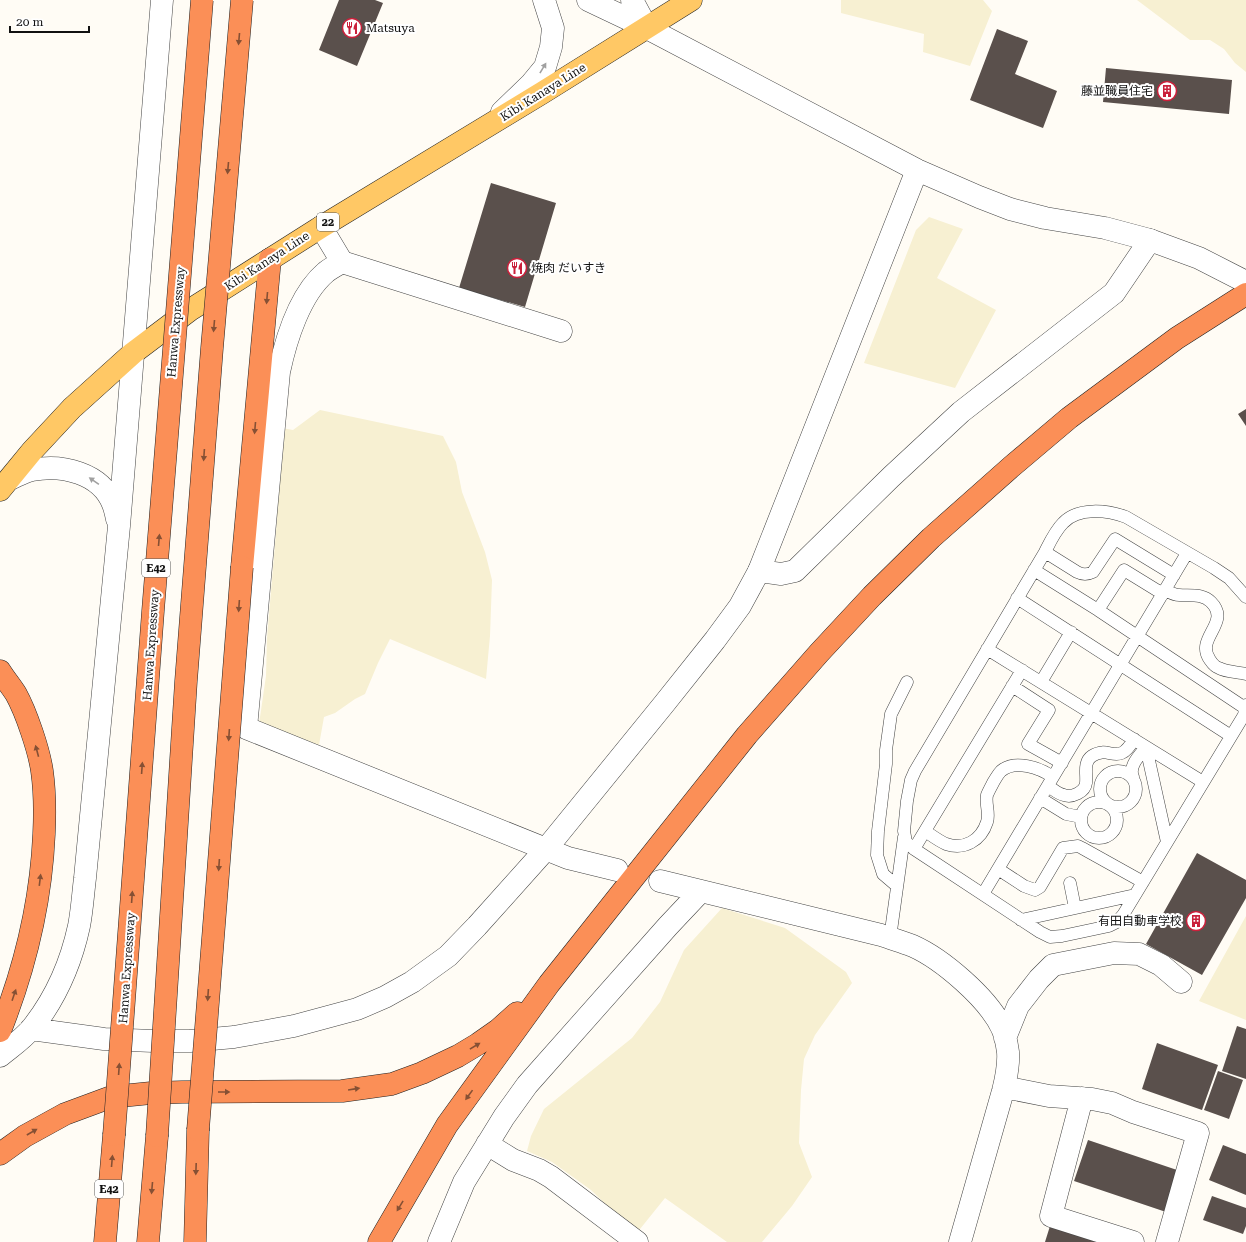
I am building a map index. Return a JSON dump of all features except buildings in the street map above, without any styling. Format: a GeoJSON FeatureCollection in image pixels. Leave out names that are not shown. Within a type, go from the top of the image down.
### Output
{"type":"FeatureCollection","features":[{"type":"Feature","properties":{"kind":"highway","name":"Hanwa Expressway"},"geometry":{"type":"LineString","coordinates":[[105,1242],[153,611],[202,0]]}},
{"type":"Feature","properties":{"kind":"highway"},"geometry":{"type":"LineString","coordinates":[[148,1242],[157,1136],[186,681],[212,348],[242,0]]}},
{"type":"Feature","properties":{"kind":"highway"},"geometry":{"type":"LineString","coordinates":[[195,1242],[198,1130],[242,567],[270,260]]}},
{"type":"Feature","properties":{"kind":"highway"},"geometry":{"type":"LineString","coordinates":[[379,1242],[447,1125],[549,984],[747,736],[819,653],[872,596],[943,528],[1011,467],[1069,418],[1177,338],[1246,294]]}},
{"type":"Feature","properties":{"kind":"highway"},"geometry":{"type":"LineString","coordinates":[[0,671],[16,694],[31,730],[42,770],[45,810],[43,855],[28,949],[20,978],[0,1031]]}},
{"type":"Feature","properties":{"kind":"highway"},"geometry":{"type":"LineString","coordinates":[[0,1154],[25,1136],[65,1114],[111,1097],[151,1092],[342,1091],[392,1084],[422,1073],[458,1056],[478,1044],[498,1030],[549,984]]}},
{"type":"Feature","properties":{"kind":"main road","name":"Kibi Kanaya Line"},"geometry":{"type":"LineString","coordinates":[[5,484],[72,408],[133,353],[190,310],[321,227],[691,0]]}},
{"type":"Feature","properties":{"kind":"street"},"geometry":{"type":"LineString","coordinates":[[0,1056],[18,1042],[31,1029],[42,1014],[61,980],[68,963],[79,926],[86,870],[118,526],[162,0]]}},
{"type":"Feature","properties":{"kind":"street"},"geometry":{"type":"LineString","coordinates":[[487,126],[531,84],[545,67],[551,47],[552,28],[544,0]]}},
{"type":"Feature","properties":{"kind":"street"},"geometry":{"type":"LineString","coordinates":[[588,0],[647,28],[916,170],[979,198],[1010,209],[1045,218],[1105,228],[1150,240],[1198,258],[1246,282]]}},
{"type":"Feature","properties":{"kind":"street"},"geometry":{"type":"LineString","coordinates":[[632,0],[647,28]]}},
{"type":"Feature","properties":{"kind":"street"},"geometry":{"type":"LineString","coordinates":[[31,1029],[104,1039],[190,1041],[234,1037],[294,1026],[358,1009],[385,997],[412,982],[448,956],[546,849],[664,704],[740,606],[759,572],[916,170]]}},
{"type":"Feature","properties":{"kind":"street"},"geometry":{"type":"LineString","coordinates":[[321,227],[342,262],[561,331]]}},
{"type":"Feature","properties":{"kind":"street"},"geometry":{"type":"LineString","coordinates":[[759,572],[782,574],[795,571],[891,477],[961,412],[1114,293],[1150,240]]}},
{"type":"Feature","properties":{"kind":"street"},"geometry":{"type":"LineString","coordinates":[[342,262],[326,272],[310,290],[290,333],[283,353],[279,372],[246,728],[568,858],[617,870]]}},
{"type":"Feature","properties":{"kind":"street"},"geometry":{"type":"LineString","coordinates":[[5,484],[31,470],[64,469],[80,473],[95,480],[105,490],[113,504],[118,526]]}},
{"type":"Feature","properties":{"kind":"street"},"geometry":{"type":"LineString","coordinates":[[660,881],[890,938],[913,947],[937,960],[967,983],[990,1010],[1002,1028],[1005,1038],[1008,1052],[1007,1072],[960,1242]]}},
{"type":"Feature","properties":{"kind":"street"},"geometry":{"type":"LineString","coordinates":[[439,1242],[464,1182],[504,1117],[527,1085],[701,891]]}},
{"type":"Feature","properties":{"kind":"street"},"geometry":{"type":"LineString","coordinates":[[1005,1038],[1018,1006],[1039,979],[1053,965],[1114,953],[1139,954],[1161,965],[1181,982]]}},
{"type":"Feature","properties":{"kind":"street"},"geometry":{"type":"LineString","coordinates":[[1004,1087],[1049,1096],[1092,1098],[1112,1103],[1133,1112],[1198,1133],[1167,1242]]}},
{"type":"Feature","properties":{"kind":"street"},"geometry":{"type":"LineString","coordinates":[[1082,1098],[1052,1216],[1133,1242]]}},
{"type":"Feature","properties":{"kind":"street"},"geometry":{"type":"LineString","coordinates":[[488,1144],[513,1160],[539,1170],[551,1177],[637,1242]]}},
{"type":"Feature","properties":{"kind":"lane"},"geometry":{"type":"LineString","coordinates":[[890,938],[911,780],[1017,598],[1065,521],[1071,517],[1091,512],[1118,514],[1126,517],[1229,578],[1246,597]]}},
{"type":"Feature","properties":{"kind":"lane"},"geometry":{"type":"LineString","coordinates":[[1045,552],[1077,572],[1089,574],[1093,572],[1115,539],[1174,575]]}},
{"type":"Feature","properties":{"kind":"lane"},"geometry":{"type":"LineString","coordinates":[[983,894],[1187,553]]}},
{"type":"Feature","properties":{"kind":"lane"},"geometry":{"type":"LineString","coordinates":[[904,837],[906,842],[914,849],[1040,932],[1050,937],[1062,936],[1108,926],[1117,922],[1135,896],[1244,715],[1246,706],[1034,570]]}},
{"type":"Feature","properties":{"kind":"lane"},"geometry":{"type":"LineString","coordinates":[[1098,610],[1124,570],[1164,592],[1178,595],[1202,596],[1210,600],[1215,606],[1218,619],[1207,641],[1205,648],[1206,654],[1213,664],[1220,669],[1246,674]]}},
{"type":"Feature","properties":{"kind":"lane"},"geometry":{"type":"LineString","coordinates":[[1017,598],[1231,736]]}},
{"type":"Feature","properties":{"kind":"lane"},"geometry":{"type":"LineString","coordinates":[[1041,682],[1071,632]]}},
{"type":"Feature","properties":{"kind":"lane"},"geometry":{"type":"LineString","coordinates":[[987,649],[1203,782]]}},
{"type":"Feature","properties":{"kind":"lane"},"geometry":{"type":"LineString","coordinates":[[914,849],[1022,670]]}},
{"type":"Feature","properties":{"kind":"lane"},"geometry":{"type":"LineString","coordinates":[[897,886],[883,874],[877,855],[878,831],[891,714],[907,682]]}},
{"type":"Feature","properties":{"kind":"lane"},"geometry":{"type":"LineString","coordinates":[[1012,686],[1049,710],[1028,744],[1062,763]]}},
{"type":"Feature","properties":{"kind":"lane"},"geometry":{"type":"LineString","coordinates":[[925,831],[945,844],[960,846],[974,842],[984,829],[987,821],[987,795],[1002,771],[1013,766],[1026,766],[1046,772],[1050,781],[1064,795],[1071,796],[1081,791],[1086,783],[1087,764],[1090,758],[1098,753],[1105,752],[1120,754],[1128,750],[1134,739]]}},
{"type":"Feature","properties":{"kind":"lane"},"geometry":{"type":"LineString","coordinates":[[1132,777],[1128,773],[1122,771],[1110,772],[1106,775],[1102,780],[1100,790],[1101,796],[1109,805],[1113,808],[1116,814],[1116,825],[1113,831],[1103,838],[1097,838],[1086,833],[1083,828],[1081,817],[1083,811],[1092,803],[1103,802],[1109,805],[1114,807],[1121,807],[1132,801],[1137,789],[1131,773],[1132,767],[1146,747]]}},
{"type":"Feature","properties":{"kind":"lane"},"geometry":{"type":"LineString","coordinates":[[1146,747],[1167,842]]}},
{"type":"Feature","properties":{"kind":"lane"},"geometry":{"type":"LineString","coordinates":[[1040,798],[1066,814],[1081,817]]}},
{"type":"Feature","properties":{"kind":"lane"},"geometry":{"type":"LineString","coordinates":[[998,868],[1024,886],[1035,890],[1040,887],[1063,848],[1078,846],[1143,882]]}},
{"type":"Feature","properties":{"kind":"lane"},"geometry":{"type":"LineString","coordinates":[[1070,883],[1075,908]]}},
{"type":"Feature","properties":{"kind":"lane"},"geometry":{"type":"LineString","coordinates":[[1022,920],[1135,896]]}},
{"type":"Feature","properties":{"kind":"shaded area"},"geometry":{"type":"Polygon","coordinates":[[[841,0],[983,0],[992,11],[970,66],[923,52],[924,34],[841,13],[841,0]]]}},
{"type":"Feature","properties":{"kind":"shaded area"},"geometry":{"type":"Polygon","coordinates":[[[1137,0],[1246,0],[1246,72],[1235,63],[1224,49],[1210,40],[1190,40],[1137,0]]]}},
{"type":"Feature","properties":{"kind":"shaded area"},"geometry":{"type":"Polygon","coordinates":[[[929,217],[963,229],[937,278],[996,310],[955,388],[864,363],[916,230],[929,217]]]}},
{"type":"Feature","properties":{"kind":"shaded area"},"geometry":{"type":"Polygon","coordinates":[[[320,410],[443,436],[456,462],[462,492],[485,552],[492,580],[490,636],[486,679],[390,639],[365,694],[335,713],[324,717],[319,745],[259,724],[266,676],[267,638],[276,532],[282,428],[293,430],[320,410]]]}},
{"type":"Feature","properties":{"kind":"shaded area"},"geometry":{"type":"Polygon","coordinates":[[[722,908],[785,928],[846,972],[852,983],[815,1035],[804,1059],[799,1143],[812,1177],[792,1206],[762,1242],[727,1242],[665,1198],[636,1234],[591,1190],[552,1162],[527,1151],[531,1136],[544,1109],[632,1038],[660,1002],[684,950],[722,908]]]}},
{"type":"Feature","properties":{"kind":"shaded area"},"geometry":{"type":"Polygon","coordinates":[[[1246,916],[1246,1020],[1199,1001],[1246,916]]]}},
{"type":"Feature","properties":{"kind":"place","name":"Matsuya"},"geometry":{"type":"Point","coordinates":[352,28]}},
{"type":"Feature","properties":{"kind":"place","name":"藤並職員住宅"},"geometry":{"type":"Point","coordinates":[1167,91]}},
{"type":"Feature","properties":{"kind":"place","name":"焼肉 だいすき"},"geometry":{"type":"Point","coordinates":[517,268]}},
{"type":"Feature","properties":{"kind":"place","name":"有田自動車学校"},"geometry":{"type":"Point","coordinates":[1196,921]}}]}
